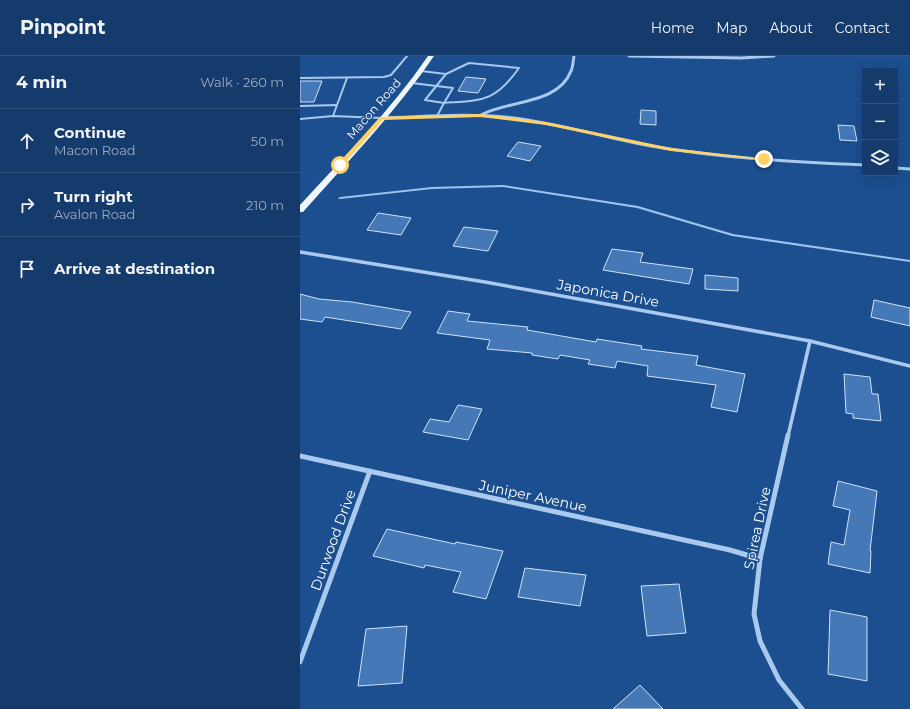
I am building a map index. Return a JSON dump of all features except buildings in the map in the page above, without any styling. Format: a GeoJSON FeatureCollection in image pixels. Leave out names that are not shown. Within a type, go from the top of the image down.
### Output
{"type":"FeatureCollection","features":[{"type":"Feature","properties":{"kind":"main road","name":"Macon Road"},"geometry":{"type":"LineString","coordinates":[[300,210],[412,83],[431,56]]}},
{"type":"Feature","properties":{"kind":"street"},"geometry":{"type":"LineString","coordinates":[[481,115],[494,108],[526,102],[538,98],[558,88],[569,79],[573,69],[574,56]]}},
{"type":"Feature","properties":{"kind":"street"},"geometry":{"type":"LineString","coordinates":[[628,56],[741,58],[774,56]]}},
{"type":"Feature","properties":{"kind":"street"},"geometry":{"type":"LineString","coordinates":[[381,118],[481,115],[546,123],[624,141],[685,151],[764,159],[862,166]]}},
{"type":"Feature","properties":{"kind":"street"},"geometry":{"type":"LineString","coordinates":[[898,168],[910,169]]}},
{"type":"Feature","properties":{"kind":"street","name":"Japonica Drive"},"geometry":{"type":"LineString","coordinates":[[300,252],[485,282],[810,341],[910,366]]}},
{"type":"Feature","properties":{"kind":"street","name":"Spirea Drive"},"geometry":{"type":"LineString","coordinates":[[802,709],[779,680],[760,642],[754,614],[760,560],[810,341]]}},
{"type":"Feature","properties":{"kind":"street","name":"Juniper Avenue"},"geometry":{"type":"LineString","coordinates":[[300,456],[722,549],[760,560]]}},
{"type":"Feature","properties":{"kind":"street","name":"Durwood Drive"},"geometry":{"type":"LineString","coordinates":[[300,662],[370,471]]}},
{"type":"Feature","properties":{"kind":"lane"},"geometry":{"type":"LineString","coordinates":[[300,78],[384,77],[391,75],[407,56]]}},
{"type":"Feature","properties":{"kind":"lane"},"geometry":{"type":"LineString","coordinates":[[469,63],[519,68],[510,82],[498,93],[486,100],[444,103],[425,100],[436,85],[446,74],[469,63]]}},
{"type":"Feature","properties":{"kind":"lane"},"geometry":{"type":"LineString","coordinates":[[421,71],[446,74]]}},
{"type":"Feature","properties":{"kind":"lane"},"geometry":{"type":"LineString","coordinates":[[333,116],[347,78]]}},
{"type":"Feature","properties":{"kind":"lane"},"geometry":{"type":"LineString","coordinates":[[412,83],[453,88],[437,116]]}},
{"type":"Feature","properties":{"kind":"lane"},"geometry":{"type":"LineString","coordinates":[[300,106],[338,105]]}},
{"type":"Feature","properties":{"kind":"lane"},"geometry":{"type":"LineString","coordinates":[[300,119],[333,116],[381,118]]}},
{"type":"Feature","properties":{"kind":"waterway"},"geometry":{"type":"LineString","coordinates":[[340,198],[432,188],[503,186],[638,207],[732,235],[910,261]]}},
{"type":"Feature","properties":{"kind":"route"},"geometry":{"type":"LineString","coordinates":[[340,165],[381,118],[481,115],[546,123],[624,141],[671,149],[764,159]]}}]}
